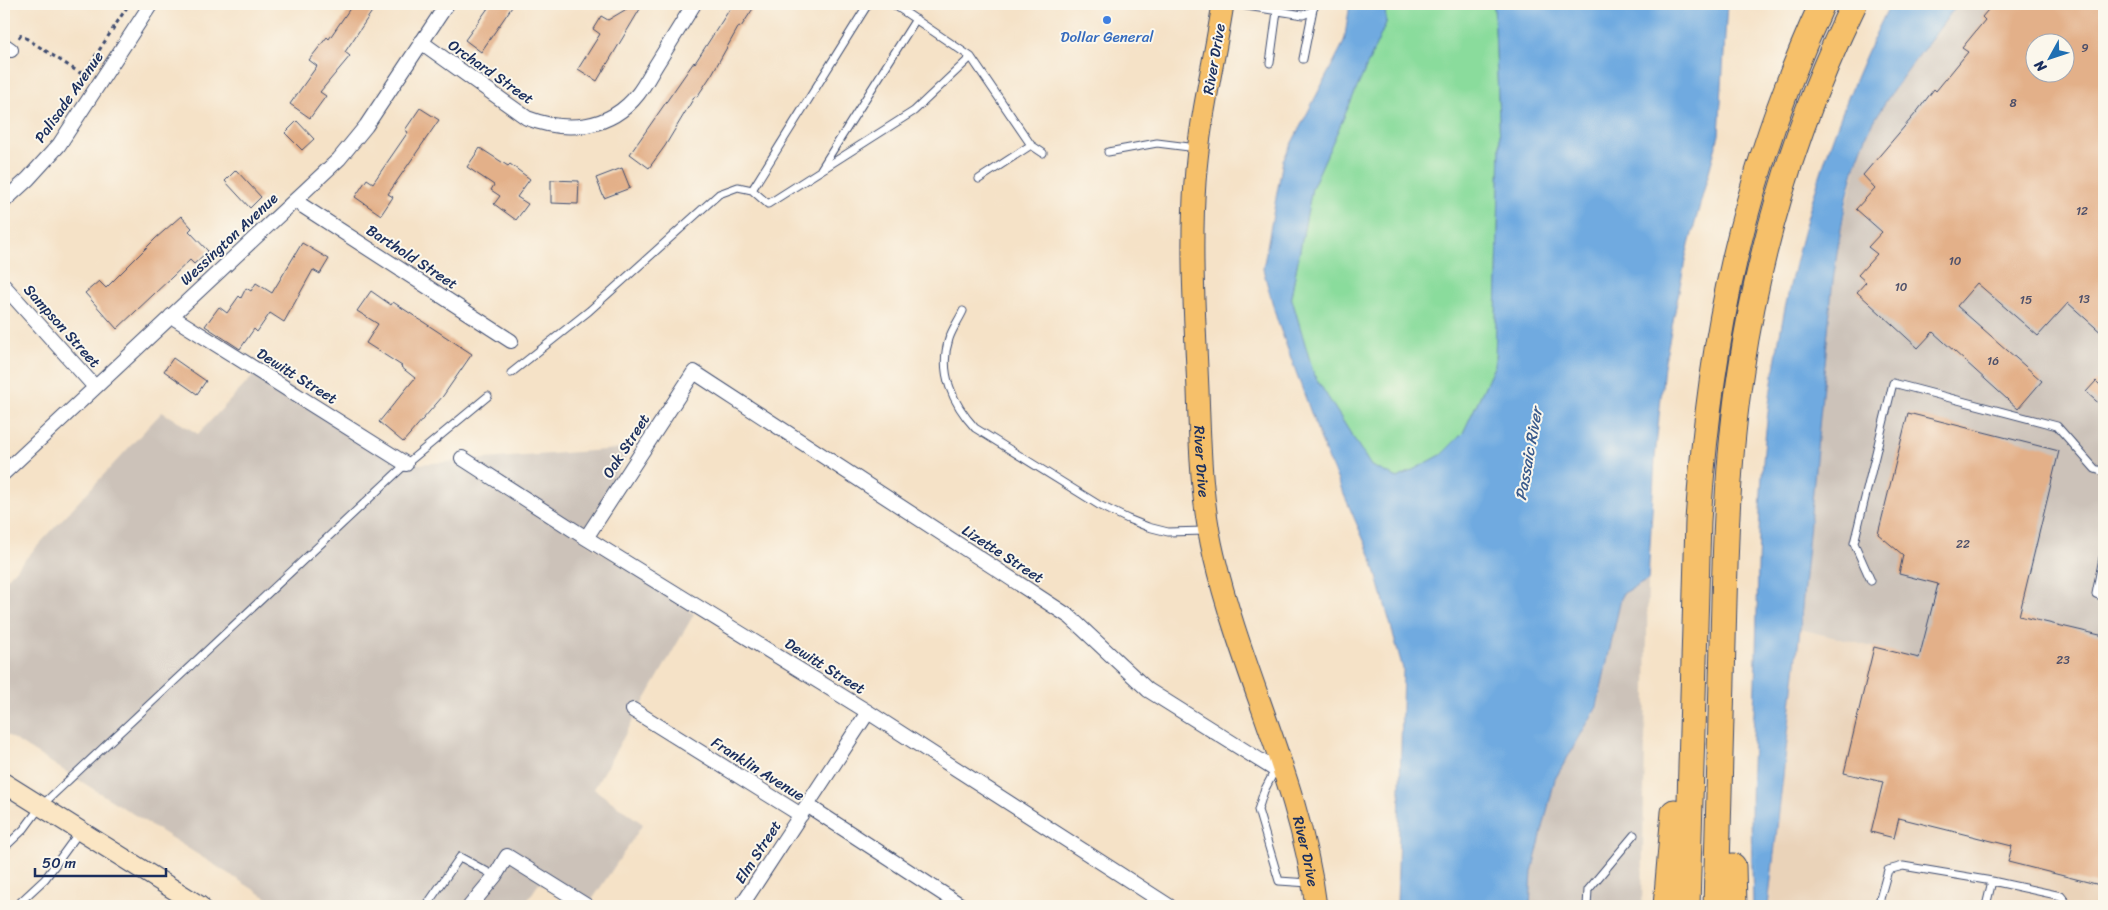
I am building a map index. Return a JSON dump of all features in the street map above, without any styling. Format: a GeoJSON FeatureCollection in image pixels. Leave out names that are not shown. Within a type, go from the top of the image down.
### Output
{"type":"FeatureCollection","features":[{"type":"Feature","properties":{"kind":"highway"},"geometry":{"type":"LineString","coordinates":[[1666,906],[1675,798],[1678,668],[1683,602],[1721,317],[1742,223],[1756,174],[1778,110],[1822,4]]}},
{"type":"Feature","properties":{"kind":"highway"},"geometry":{"type":"LineString","coordinates":[[1716,906],[1724,576],[1730,471],[1741,370],[1751,313],[1770,230],[1789,165],[1814,93],[1854,4]]}},
{"type":"Feature","properties":{"kind":"highway"},"geometry":{"type":"LineString","coordinates":[[1687,906],[1696,575],[1701,468]]}},
{"type":"Feature","properties":{"kind":"highway"},"geometry":{"type":"LineString","coordinates":[[1730,471],[1736,609],[1734,906]]}},
{"type":"Feature","properties":{"kind":"main road","name":"River Drive"},"geometry":{"type":"LineString","coordinates":[[1222,6],[1195,182],[1194,281],[1200,453],[1204,508],[1214,557],[1248,669],[1280,773],[1301,826],[1314,884],[1316,906]]}},
{"type":"Feature","properties":{"kind":"street","name":"Palisade Avenue"},"geometry":{"type":"LineString","coordinates":[[4,201],[28,179],[58,145],[151,4]]}},
{"type":"Feature","properties":{"kind":"street","name":"Wessington Avenue"},"geometry":{"type":"LineString","coordinates":[[4,473],[339,159],[366,126],[447,4]]}},
{"type":"Feature","properties":{"kind":"street","name":"Orchard Street"},"geometry":{"type":"LineString","coordinates":[[421,42],[527,118],[563,128],[585,126],[605,120],[623,109],[637,95],[694,4]]}},
{"type":"Feature","properties":{"kind":"street","name":"Barthold Street"},"geometry":{"type":"LineString","coordinates":[[295,201],[511,341]]}},
{"type":"Feature","properties":{"kind":"street","name":"Sampson Street"},"geometry":{"type":"LineString","coordinates":[[4,286],[95,387]]}},
{"type":"Feature","properties":{"kind":"street","name":"Dewitt Street"},"geometry":{"type":"LineString","coordinates":[[171,316],[406,464]]}},
{"type":"Feature","properties":{"kind":"street","name":"Oak Street"},"geometry":{"type":"LineString","coordinates":[[586,538],[694,372]]}},
{"type":"Feature","properties":{"kind":"street","name":"Lizette Street"},"geometry":{"type":"LineString","coordinates":[[694,372],[1070,618],[1148,690],[1280,773]]}},
{"type":"Feature","properties":{"kind":"street","name":"Dewitt Street"},"geometry":{"type":"LineString","coordinates":[[462,458],[586,538],[868,712],[1169,906]]}},
{"type":"Feature","properties":{"kind":"street","name":"Franklin Avenue"},"geometry":{"type":"LineString","coordinates":[[633,710],[804,810],[962,906]]}},
{"type":"Feature","properties":{"kind":"street","name":"Elm Street"},"geometry":{"type":"LineString","coordinates":[[742,906],[868,712]]}},
{"type":"Feature","properties":{"kind":"street"},"geometry":{"type":"LineString","coordinates":[[4,783],[192,904]]}},
{"type":"Feature","properties":{"kind":"street"},"geometry":{"type":"LineString","coordinates":[[470,906],[495,876],[507,856],[588,906]]}},
{"type":"Feature","properties":{"kind":"lane"},"geometry":{"type":"LineString","coordinates":[[752,190],[868,4]]}},
{"type":"Feature","properties":{"kind":"lane"},"geometry":{"type":"LineString","coordinates":[[893,4],[971,56],[1031,145],[1044,153]]}},
{"type":"Feature","properties":{"kind":"lane"},"geometry":{"type":"LineString","coordinates":[[1222,6],[1277,8],[1303,15],[1315,7]]}},
{"type":"Feature","properties":{"kind":"lane"},"geometry":{"type":"LineString","coordinates":[[1304,59],[1315,7]]}},
{"type":"Feature","properties":{"kind":"lane"},"geometry":{"type":"LineString","coordinates":[[1270,63],[1277,8]]}},
{"type":"Feature","properties":{"kind":"lane"},"geometry":{"type":"LineString","coordinates":[[819,172],[916,19]]}},
{"type":"Feature","properties":{"kind":"lane"},"geometry":{"type":"LineString","coordinates":[[511,372],[589,312],[719,194],[738,187],[752,190],[768,204],[914,111],[971,56]]}},
{"type":"Feature","properties":{"kind":"lane"},"geometry":{"type":"LineString","coordinates":[[1108,152],[1157,143],[1199,149]]}},
{"type":"Feature","properties":{"kind":"lane"},"geometry":{"type":"LineString","coordinates":[[978,179],[1031,145]]}},
{"type":"Feature","properties":{"kind":"lane"},"geometry":{"type":"LineString","coordinates":[[963,311],[949,339],[944,367],[960,412],[976,428],[1099,505],[1128,520],[1168,532],[1208,531]]}},
{"type":"Feature","properties":{"kind":"lane"},"geometry":{"type":"LineString","coordinates":[[1871,581],[1854,543],[1893,383],[2057,426],[2095,469],[2104,472]]}},
{"type":"Feature","properties":{"kind":"lane"},"geometry":{"type":"LineString","coordinates":[[4,848],[24,829],[41,806],[406,464],[488,396]]}},
{"type":"Feature","properties":{"kind":"lane"},"geometry":{"type":"LineString","coordinates":[[2104,553],[2096,594],[2104,597]]}},
{"type":"Feature","properties":{"kind":"lane"},"geometry":{"type":"LineString","coordinates":[[1280,773],[1264,791],[1258,810],[1279,881],[1314,884]]}},
{"type":"Feature","properties":{"kind":"lane"},"geometry":{"type":"LineString","coordinates":[[16,906],[45,879],[80,831]]}},
{"type":"Feature","properties":{"kind":"lane"},"geometry":{"type":"LineString","coordinates":[[1587,906],[1588,890],[1634,835]]}},
{"type":"Feature","properties":{"kind":"lane"},"geometry":{"type":"LineString","coordinates":[[426,906],[460,857],[495,876]]}},
{"type":"Feature","properties":{"kind":"lane"},"geometry":{"type":"LineString","coordinates":[[1878,906],[1888,870],[1903,866],[1992,881],[2062,896],[2069,906]]}},
{"type":"Feature","properties":{"kind":"lane"},"geometry":{"type":"LineString","coordinates":[[1986,906],[1992,881]]}},
{"type":"Feature","properties":{"kind":"path"},"geometry":{"type":"LineString","coordinates":[[32,42],[80,73],[87,69],[129,4]]}},
{"type":"Feature","properties":{"kind":"shaded area"},"geometry":{"type":"Polygon","coordinates":[[[1957,4],[2104,4],[2104,703],[1800,629],[1832,289],[1839,239],[1859,155],[1872,124],[1891,92],[1957,4]]]}},
{"type":"Feature","properties":{"kind":"shaded area"},"geometry":{"type":"Polygon","coordinates":[[[260,369],[419,464],[631,448],[580,538],[694,614],[594,789],[643,824],[588,906],[539,883],[524,906],[280,906],[4,733],[4,582],[162,412],[198,434],[260,369]]]}},
{"type":"Feature","properties":{"kind":"shaded area"},"geometry":{"type":"Polygon","coordinates":[[[1648,580],[1642,906],[1530,906],[1532,872],[1555,779],[1598,707],[1622,594],[1648,580]]]}},
{"type":"Feature","properties":{"kind":"shaded area"},"geometry":{"type":"Polygon","coordinates":[[[1800,629],[2104,703],[2104,906],[1768,906],[1800,629]]]}},
{"type":"Feature","properties":{"kind":"green space"},"geometry":{"type":"Polygon","coordinates":[[[1385,4],[1494,4],[1500,143],[1495,365],[1463,433],[1441,455],[1398,478],[1371,466],[1314,375],[1291,296],[1312,188],[1386,23],[1385,4]]]}},
{"type":"Feature","properties":{"kind":"water","name":"Passaic River"},"geometry":{"type":"Polygon","coordinates":[[[1350,4],[1385,4],[1386,23],[1312,188],[1291,296],[1314,375],[1371,466],[1398,478],[1441,455],[1463,433],[1495,365],[1500,143],[1494,4],[1727,4],[1719,135],[1686,256],[1664,366],[1655,458],[1648,580],[1622,594],[1597,707],[1555,779],[1532,872],[1530,906],[1397,906],[1403,669],[1372,559],[1325,451],[1277,320],[1263,269],[1283,160],[1344,42],[1350,4]]]}},
{"type":"Feature","properties":{"kind":"water"},"geometry":{"type":"Polygon","coordinates":[[[1890,4],[1957,4],[1892,92],[1873,123],[1857,161],[1846,204],[1832,289],[1800,629],[1768,906],[1753,906],[1751,785],[1759,538],[1764,449],[1774,366],[1784,312],[1810,206],[1846,103],[1890,4]]]}},
{"type":"Feature","properties":{"kind":"building"},"geometry":{"type":"Polygon","coordinates":[[[353,4],[377,4],[345,52],[350,56],[320,92],[326,96],[310,118],[290,104],[317,66],[309,60],[327,37],[329,39],[353,4]]]}},
{"type":"Feature","properties":{"kind":"building"},"geometry":{"type":"Polygon","coordinates":[[[491,4],[514,4],[481,52],[465,40],[491,4]]]}},
{"type":"Feature","properties":{"kind":"building"},"geometry":{"type":"Polygon","coordinates":[[[635,4],[643,4],[597,81],[578,69],[600,34],[593,29],[601,16],[608,20],[635,4]]]}},
{"type":"Feature","properties":{"kind":"building"},"geometry":{"type":"Polygon","coordinates":[[[733,4],[756,4],[741,27],[739,26],[712,74],[697,97],[695,96],[665,146],[649,168],[630,154],[695,63],[733,4]]]}},
{"type":"Feature","properties":{"kind":"building"},"geometry":{"type":"Polygon","coordinates":[[[1993,4],[2104,4],[2104,335],[2068,303],[2038,336],[1977,283],[1957,306],[2042,381],[2018,409],[1933,332],[1918,348],[1857,292],[1866,282],[1858,275],[1877,254],[1868,247],[1882,232],[1856,209],[1875,188],[1863,175],[1934,89],[1936,91],[1968,52],[1962,48],[1985,20],[1982,17],[1993,4]]]}},
{"type":"Feature","properties":{"kind":"building"},"geometry":{"type":"Polygon","coordinates":[[[420,108],[439,120],[388,194],[393,197],[381,215],[355,197],[367,179],[373,183],[408,132],[405,130],[420,108]]]}},
{"type":"Feature","properties":{"kind":"building"},"geometry":{"type":"Polygon","coordinates":[[[297,121],[314,139],[302,150],[285,133],[297,121]]]}},
{"type":"Feature","properties":{"kind":"building"},"geometry":{"type":"Polygon","coordinates":[[[480,148],[508,166],[510,164],[530,179],[517,197],[528,204],[516,220],[494,204],[500,196],[491,190],[494,185],[467,167],[480,148]]]}},
{"type":"Feature","properties":{"kind":"building"},"geometry":{"type":"Polygon","coordinates":[[[622,168],[630,188],[604,198],[596,178],[622,168]]]}},
{"type":"Feature","properties":{"kind":"building"},"geometry":{"type":"Polygon","coordinates":[[[236,170],[261,197],[250,208],[225,181],[236,170]]]}},
{"type":"Feature","properties":{"kind":"building"},"geometry":{"type":"Polygon","coordinates":[[[551,180],[579,181],[578,204],[551,203],[551,180]]]}},
{"type":"Feature","properties":{"kind":"building"},"geometry":{"type":"Polygon","coordinates":[[[181,216],[192,228],[189,231],[208,251],[194,264],[190,260],[117,329],[85,293],[99,281],[106,288],[181,216]]]}},
{"type":"Feature","properties":{"kind":"building"},"geometry":{"type":"Polygon","coordinates":[[[302,243],[329,259],[320,274],[313,270],[284,322],[270,313],[257,332],[254,329],[240,349],[205,326],[219,307],[227,313],[239,296],[241,298],[246,288],[251,291],[256,283],[272,293],[302,243]]]}},
{"type":"Feature","properties":{"kind":"building"},"geometry":{"type":"Polygon","coordinates":[[[371,291],[391,305],[393,302],[472,354],[443,396],[403,442],[379,422],[415,378],[402,366],[366,343],[378,324],[357,311],[371,291]]]}},
{"type":"Feature","properties":{"kind":"building"},"geometry":{"type":"Polygon","coordinates":[[[173,358],[206,381],[197,394],[164,371],[173,358]]]}},
{"type":"Feature","properties":{"kind":"building"},"geometry":{"type":"Polygon","coordinates":[[[2096,381],[2104,389],[2104,408],[2086,392],[2096,381]]]}},
{"type":"Feature","properties":{"kind":"building"},"geometry":{"type":"Polygon","coordinates":[[[1908,413],[2059,451],[2019,616],[2104,636],[2104,886],[2008,862],[2012,846],[1899,818],[1894,838],[1871,832],[1883,782],[1844,773],[1874,647],[1919,658],[1938,584],[1899,574],[1903,555],[1878,534],[1908,413]]]}},
{"type":"Feature","properties":{"kind":"place","name":"Dollar General"},"geometry":{"type":"Point","coordinates":[1107,20]}}]}
